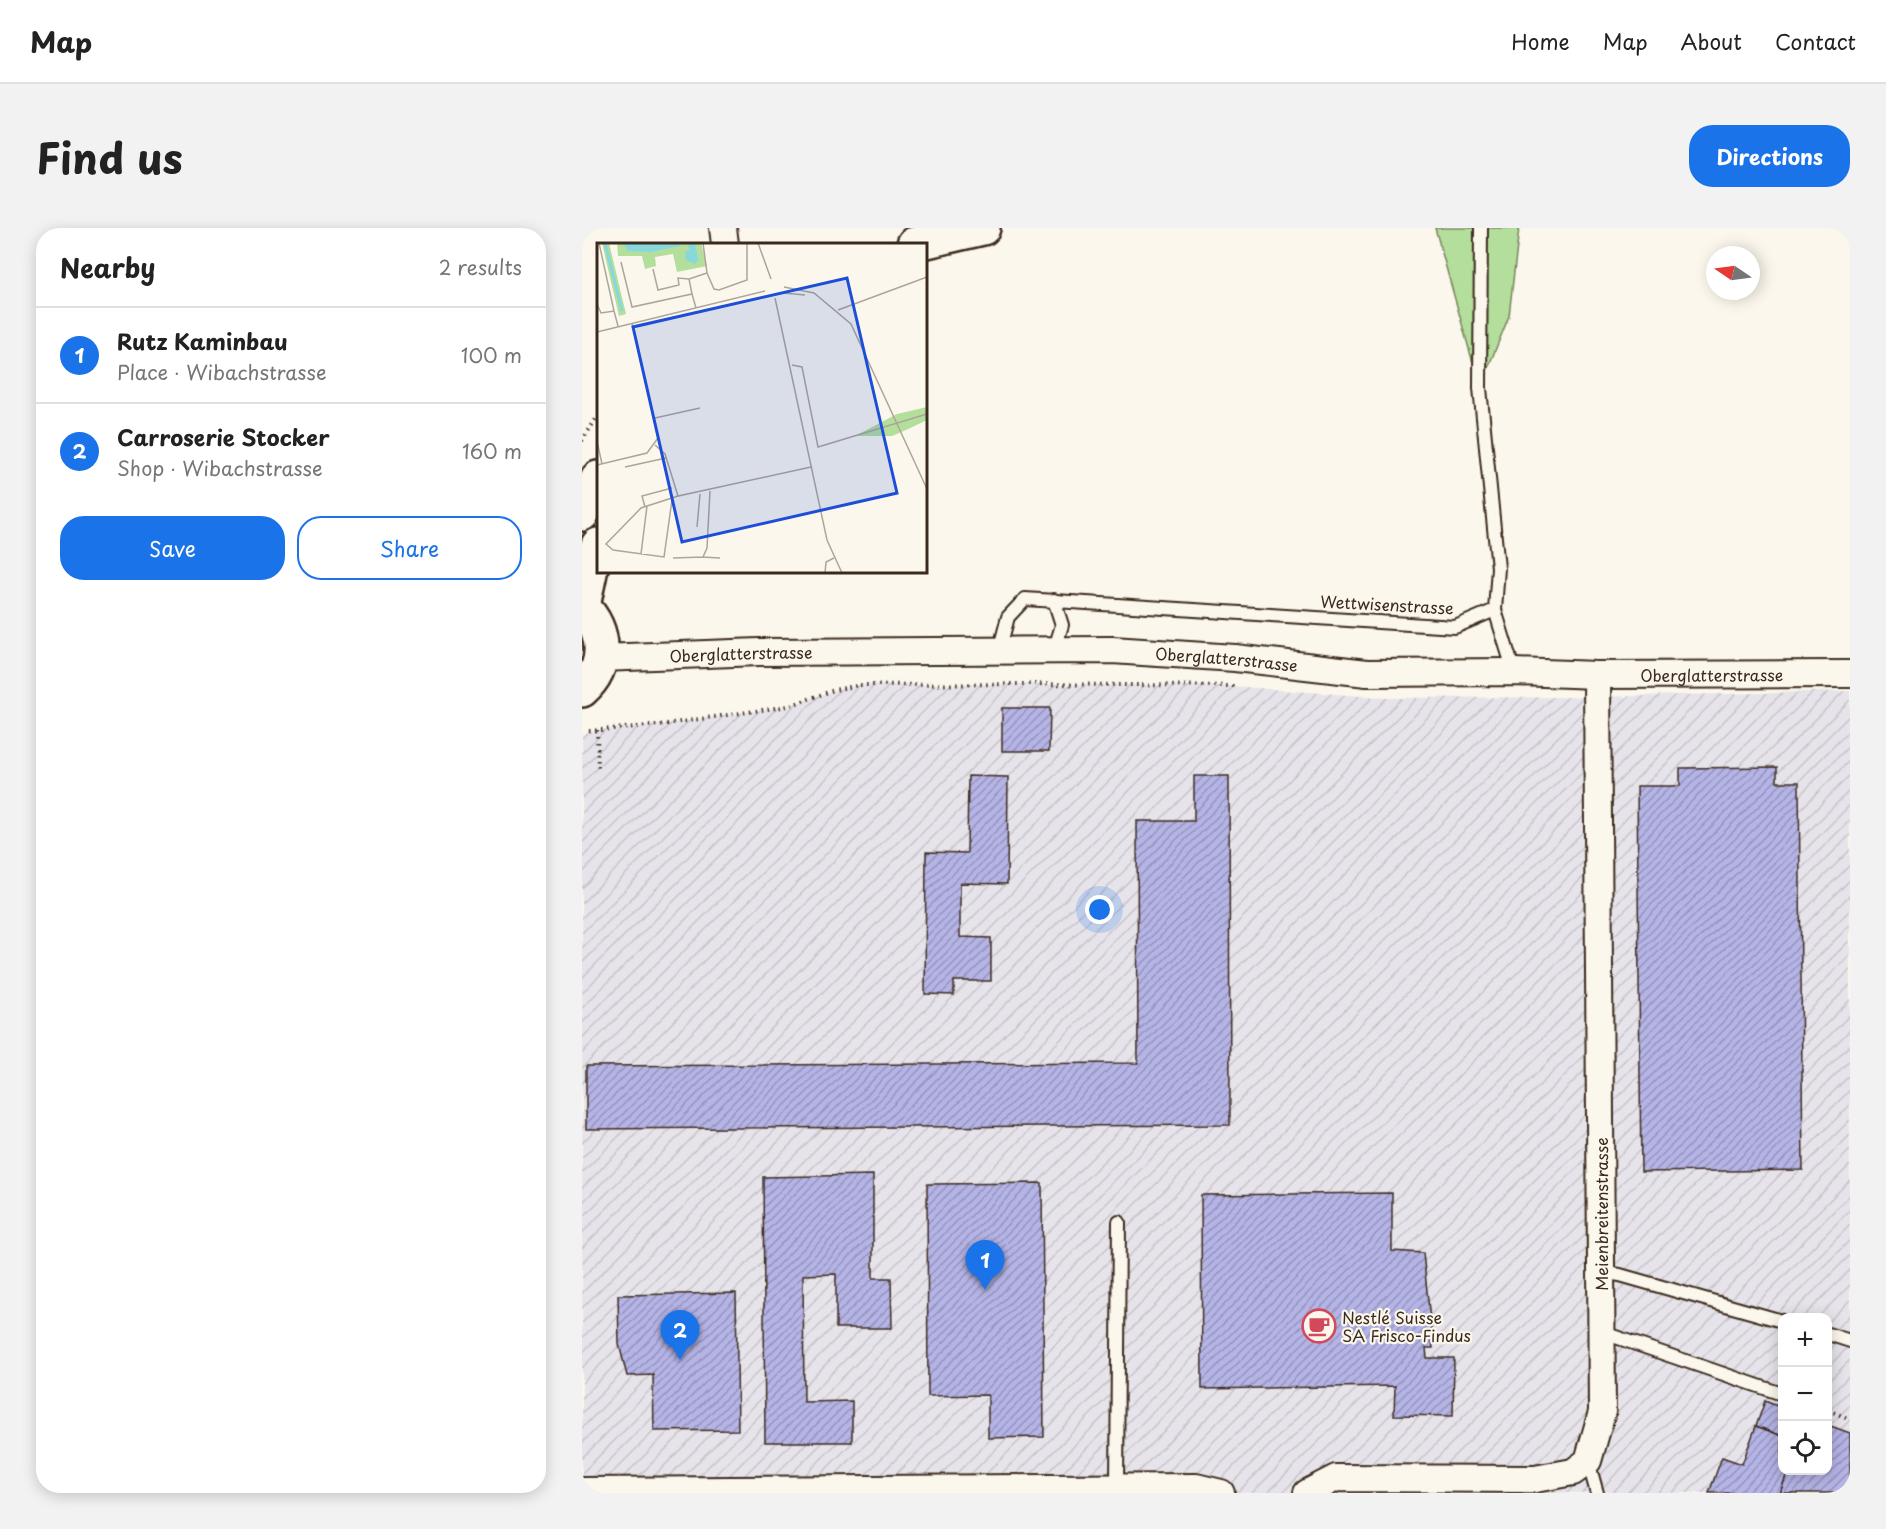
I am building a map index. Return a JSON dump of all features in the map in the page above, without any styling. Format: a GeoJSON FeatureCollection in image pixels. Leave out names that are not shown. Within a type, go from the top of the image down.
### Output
{"type":"FeatureCollection","features":[{"type":"Feature","properties":{"kind":"main road"},"geometry":{"type":"LineString","coordinates":[[918,243],[983,228]]}},
{"type":"Feature","properties":{"kind":"main road"},"geometry":{"type":"LineString","coordinates":[[582,514],[597,480]]}},
{"type":"Feature","properties":{"kind":"main road"},"geometry":{"type":"LineString","coordinates":[[582,690],[597,672],[601,658],[602,644],[599,629],[582,606],[597,548]]}},
{"type":"Feature","properties":{"kind":"street"},"geometry":{"type":"LineString","coordinates":[[723,228],[724,243]]}},
{"type":"Feature","properties":{"kind":"street","name":"Oberglatterstrasse"},"geometry":{"type":"LineString","coordinates":[[601,658],[759,652],[1112,650],[1235,658],[1367,673],[1850,674]]}},
{"type":"Feature","properties":{"kind":"street","name":"Meienbreitenstrasse"},"geometry":{"type":"LineString","coordinates":[[1588,1461],[1602,1412],[1597,675]]}},
{"type":"Feature","properties":{"kind":"street"},"geometry":{"type":"LineString","coordinates":[[1307,1493],[1336,1478],[1360,1485],[1536,1486],[1573,1473],[1588,1461]]}},
{"type":"Feature","properties":{"kind":"street"},"geometry":{"type":"LineString","coordinates":[[582,1491],[1196,1486],[1221,1493]]}},
{"type":"Feature","properties":{"kind":"lane"},"geometry":{"type":"LineString","coordinates":[[1481,228],[1480,387],[1498,568],[1495,610],[1514,672]]}},
{"type":"Feature","properties":{"kind":"lane","name":"Wettwisenstrasse"},"geometry":{"type":"LineString","coordinates":[[999,651],[1008,617],[1025,598],[1455,627],[1495,610]]}},
{"type":"Feature","properties":{"kind":"lane"},"geometry":{"type":"LineString","coordinates":[[1054,600],[1062,626],[1054,651]]}},
{"type":"Feature","properties":{"kind":"lane"},"geometry":{"type":"LineString","coordinates":[[1117,1487],[1119,1222]]}},
{"type":"Feature","properties":{"kind":"lane"},"geometry":{"type":"LineString","coordinates":[[1601,1272],[1620,1275],[1778,1320]]}},
{"type":"Feature","properties":{"kind":"lane"},"geometry":{"type":"LineString","coordinates":[[1601,1332],[1778,1393]]}},
{"type":"Feature","properties":{"kind":"lane"},"geometry":{"type":"LineString","coordinates":[[1832,1336],[1850,1341]]}},
{"type":"Feature","properties":{"kind":"lane"},"geometry":{"type":"LineString","coordinates":[[1588,1461],[1597,1493]]}},
{"type":"Feature","properties":{"kind":"path"},"geometry":{"type":"LineString","coordinates":[[582,441],[597,418]]}},
{"type":"Feature","properties":{"kind":"path"},"geometry":{"type":"LineString","coordinates":[[589,731],[659,725],[789,706],[834,690],[860,685],[1027,684],[1243,687]]}},
{"type":"Feature","properties":{"kind":"path"},"geometry":{"type":"LineString","coordinates":[[597,730],[598,770]]}},
{"type":"Feature","properties":{"kind":"path"},"geometry":{"type":"LineString","coordinates":[[1832,1412],[1850,1419]]}},
{"type":"Feature","properties":{"kind":"shaded area"},"geometry":{"type":"Polygon","coordinates":[[[860,685],[1232,686],[1386,698],[1597,697],[1850,691],[1850,1493],[582,1493],[582,735],[589,731],[659,725],[789,706],[834,690],[860,685]]]}},
{"type":"Feature","properties":{"kind":"green space"},"geometry":{"type":"Polygon","coordinates":[[[1435,228],[1519,228],[1509,316],[1480,388],[1435,228]]]}},
{"type":"Feature","properties":{"kind":"building"},"geometry":{"type":"Polygon","coordinates":[[[1002,708],[1050,708],[1049,751],[1002,751],[1002,708]]]}},
{"type":"Feature","properties":{"kind":"building"},"geometry":{"type":"Polygon","coordinates":[[[1777,767],[1777,782],[1799,782],[1803,1170],[1641,1172],[1637,786],[1680,786],[1680,768],[1777,767]]]}},
{"type":"Feature","properties":{"kind":"building"},"geometry":{"type":"Polygon","coordinates":[[[968,776],[1008,777],[1007,884],[960,883],[960,937],[991,938],[991,981],[954,981],[954,995],[925,994],[926,852],[967,853],[968,776]]]}},
{"type":"Feature","properties":{"kind":"building"},"geometry":{"type":"Polygon","coordinates":[[[1194,776],[1229,776],[1230,1125],[586,1129],[586,1066],[1138,1063],[1137,821],[1194,821],[1194,776]]]}},
{"type":"Feature","properties":{"kind":"building"},"geometry":{"type":"Polygon","coordinates":[[[873,1175],[873,1278],[891,1278],[892,1328],[836,1328],[836,1274],[803,1275],[804,1402],[852,1401],[852,1442],[765,1442],[763,1177],[873,1175]]]}},
{"type":"Feature","properties":{"kind":"building"},"geometry":{"type":"Polygon","coordinates":[[[1042,1183],[1044,1437],[988,1438],[988,1395],[928,1396],[927,1184],[1042,1183]]]}},
{"type":"Feature","properties":{"kind":"building"},"geometry":{"type":"Polygon","coordinates":[[[1392,1193],[1392,1251],[1423,1253],[1433,1348],[1426,1348],[1427,1358],[1454,1358],[1453,1416],[1394,1415],[1395,1386],[1202,1389],[1201,1195],[1392,1193]]]}},
{"type":"Feature","properties":{"kind":"building"},"geometry":{"type":"Polygon","coordinates":[[[736,1293],[738,1430],[654,1431],[653,1375],[627,1376],[619,1344],[618,1295],[736,1293]]]}},
{"type":"Feature","properties":{"kind":"building"},"geometry":{"type":"Polygon","coordinates":[[[1765,1401],[1778,1406],[1778,1434],[1756,1426],[1765,1401]]]}},
{"type":"Feature","properties":{"kind":"building"},"geometry":{"type":"Polygon","coordinates":[[[1756,1426],[1778,1434],[1778,1475],[1786,1475],[1780,1493],[1709,1493],[1722,1457],[1742,1464],[1756,1426]]]}},
{"type":"Feature","properties":{"kind":"building"},"geometry":{"type":"Polygon","coordinates":[[[1832,1426],[1850,1433],[1850,1493],[1780,1493],[1786,1475],[1832,1475],[1832,1426]]]}},
{"type":"Feature","properties":{"kind":"place","name":"Rutz Kaminbau"},"geometry":{"type":"Point","coordinates":[985,1290]}},
{"type":"Feature","properties":{"kind":"place","name":"Nestlé Suisse SA Frisco-Findus"},"geometry":{"type":"Point","coordinates":[1319,1326]}},
{"type":"Feature","properties":{"kind":"place","name":"Carroserie Stocker"},"geometry":{"type":"Point","coordinates":[680,1360]}}]}
